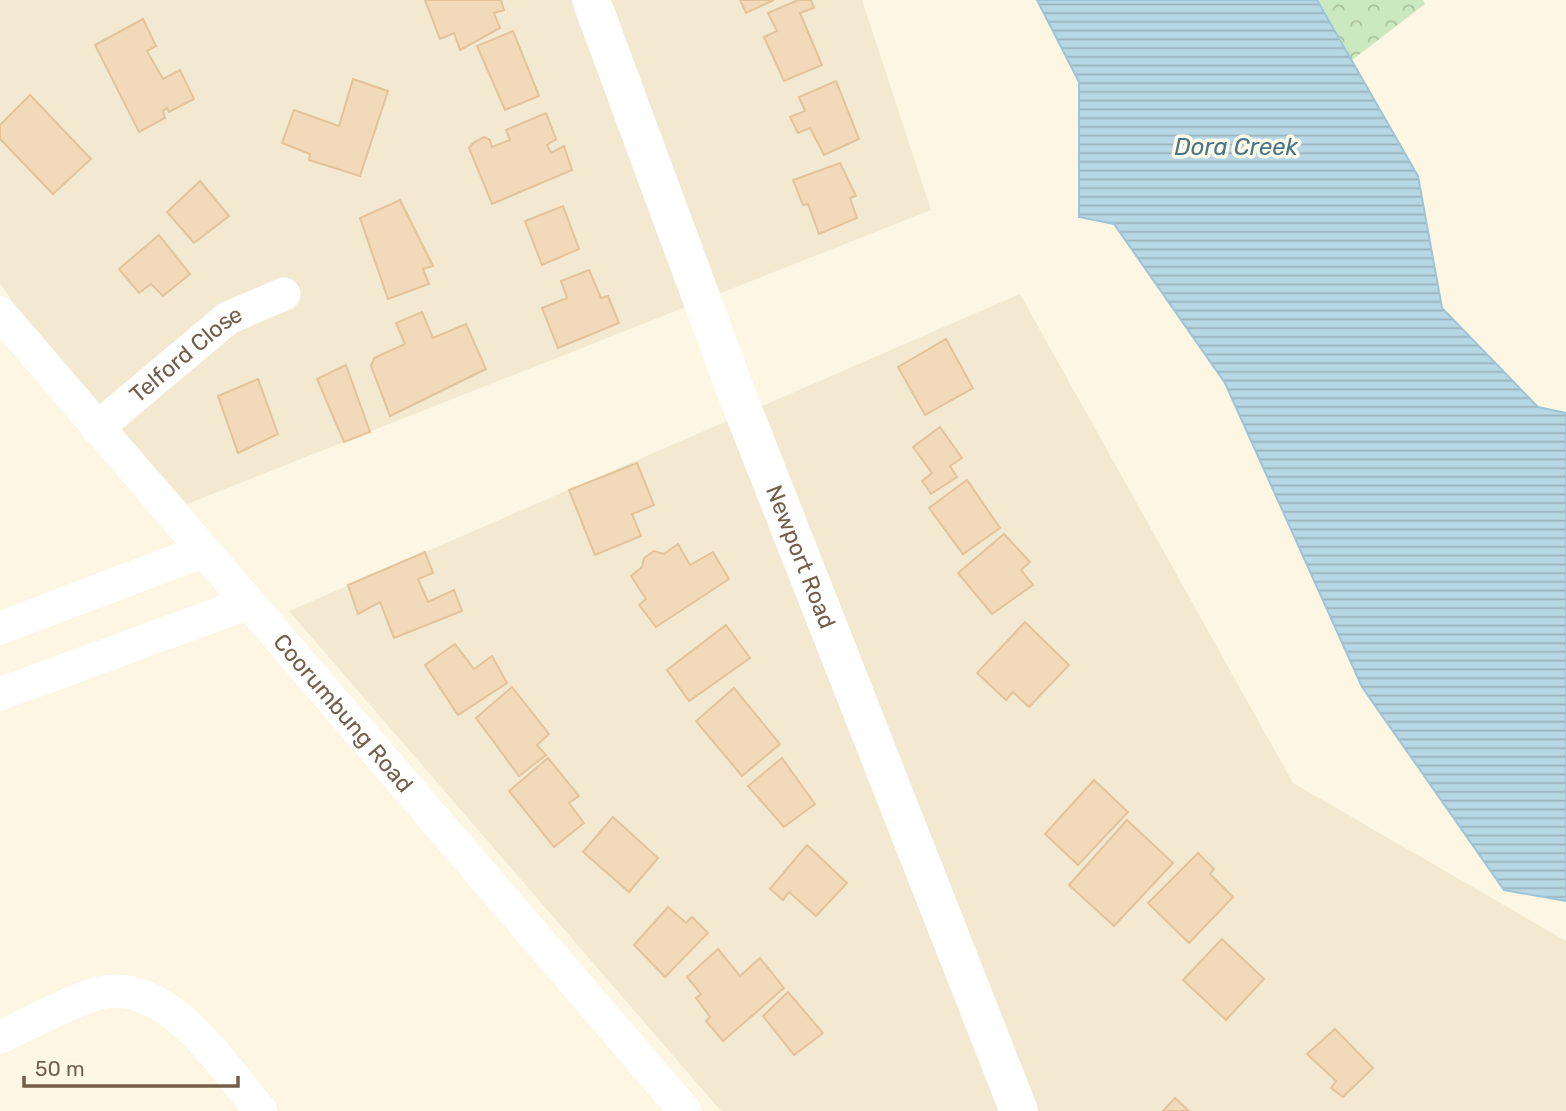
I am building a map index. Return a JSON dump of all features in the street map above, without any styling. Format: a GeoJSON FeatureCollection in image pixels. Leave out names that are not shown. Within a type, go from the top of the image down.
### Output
{"type":"FeatureCollection","features":[{"type":"Feature","properties":{"kind":"street","name":"Newport Road"},"geometry":{"type":"LineString","coordinates":[[591,0],[738,397],[1020,1111]]}},
{"type":"Feature","properties":{"kind":"street","name":"Telford Close"},"geometry":{"type":"LineString","coordinates":[[97,428],[228,318],[285,295]]}},
{"type":"Feature","properties":{"kind":"street","name":"Coorumbung Road"},"geometry":{"type":"LineString","coordinates":[[0,313],[685,1111]]}},
{"type":"Feature","properties":{"kind":"street"},"geometry":{"type":"LineString","coordinates":[[0,628],[203,551]]}},
{"type":"Feature","properties":{"kind":"street"},"geometry":{"type":"LineString","coordinates":[[0,694],[248,603]]}},
{"type":"Feature","properties":{"kind":"street"},"geometry":{"type":"LineString","coordinates":[[0,1037],[100,993],[132,993],[164,1005],[189,1027],[261,1111]]}},
{"type":"Feature","properties":{"kind":"shaded area"},"geometry":{"type":"Polygon","coordinates":[[[0,0],[862,0],[931,210],[187,504],[23,318],[0,283],[0,0]]]}},
{"type":"Feature","properties":{"kind":"shaded area"},"geometry":{"type":"Polygon","coordinates":[[[1020,294],[1293,783],[1566,941],[1566,1111],[721,1111],[289,611],[1020,294]]]}},
{"type":"Feature","properties":{"kind":"green space"},"geometry":{"type":"Polygon","coordinates":[[[1317,0],[1423,0],[1425,4],[1352,60],[1317,0]]]}},
{"type":"Feature","properties":{"kind":"water","name":"Dora Creek"},"geometry":{"type":"Polygon","coordinates":[[[1037,0],[1317,0],[1418,176],[1442,308],[1538,407],[1566,413],[1566,901],[1504,890],[1362,687],[1225,383],[1114,224],[1079,217],[1079,82],[1037,0]]]}},
{"type":"Feature","properties":{"kind":"building"},"geometry":{"type":"Polygon","coordinates":[[[425,0],[501,0],[504,10],[494,13],[500,28],[460,50],[454,33],[440,39],[425,0]]]}},
{"type":"Feature","properties":{"kind":"building"},"geometry":{"type":"Polygon","coordinates":[[[740,0],[774,0],[746,13],[740,0]]]}},
{"type":"Feature","properties":{"kind":"building"},"geometry":{"type":"Polygon","coordinates":[[[798,0],[811,0],[814,8],[800,13],[822,65],[784,81],[764,37],[777,31],[768,13],[798,0]]]}},
{"type":"Feature","properties":{"kind":"building"},"geometry":{"type":"Polygon","coordinates":[[[143,19],[156,46],[147,51],[163,79],[180,70],[194,99],[169,112],[167,108],[163,111],[165,118],[139,132],[95,45],[143,19]]]}},
{"type":"Feature","properties":{"kind":"building"},"geometry":{"type":"Polygon","coordinates":[[[513,31],[539,96],[505,110],[477,46],[513,31]]]}},
{"type":"Feature","properties":{"kind":"building"},"geometry":{"type":"Polygon","coordinates":[[[353,79],[388,91],[360,176],[309,160],[310,154],[282,143],[294,110],[339,126],[353,79]]]}},
{"type":"Feature","properties":{"kind":"building"},"geometry":{"type":"Polygon","coordinates":[[[836,81],[859,139],[824,155],[810,128],[798,133],[790,117],[805,111],[799,97],[836,81]]]}},
{"type":"Feature","properties":{"kind":"building"},"geometry":{"type":"Polygon","coordinates":[[[30,95],[91,159],[53,194],[0,139],[0,125],[30,95]]]}},
{"type":"Feature","properties":{"kind":"building"},"geometry":{"type":"Polygon","coordinates":[[[546,113],[556,139],[547,145],[551,153],[564,146],[572,170],[492,204],[469,148],[484,137],[490,140],[492,147],[510,140],[506,130],[546,113]]]}},
{"type":"Feature","properties":{"kind":"building"},"geometry":{"type":"Polygon","coordinates":[[[840,163],[856,196],[850,198],[857,218],[819,234],[808,204],[803,205],[793,180],[840,163]]]}},
{"type":"Feature","properties":{"kind":"building"},"geometry":{"type":"Polygon","coordinates":[[[200,181],[229,216],[194,243],[167,212],[200,181]]]}},
{"type":"Feature","properties":{"kind":"building"},"geometry":{"type":"Polygon","coordinates":[[[400,200],[433,266],[423,269],[429,284],[388,299],[360,218],[400,200]]]}},
{"type":"Feature","properties":{"kind":"building"},"geometry":{"type":"Polygon","coordinates":[[[563,206],[579,249],[542,265],[525,221],[563,206]]]}},
{"type":"Feature","properties":{"kind":"building"},"geometry":{"type":"Polygon","coordinates":[[[159,235],[190,274],[163,296],[151,284],[139,293],[119,269],[159,235]]]}},
{"type":"Feature","properties":{"kind":"building"},"geometry":{"type":"Polygon","coordinates":[[[589,270],[601,298],[608,296],[619,323],[558,348],[542,308],[567,298],[561,281],[589,270]]]}},
{"type":"Feature","properties":{"kind":"building"},"geometry":{"type":"Polygon","coordinates":[[[422,312],[433,338],[466,324],[486,369],[390,416],[371,366],[374,358],[405,344],[396,323],[422,312]]]}},
{"type":"Feature","properties":{"kind":"building"},"geometry":{"type":"Polygon","coordinates":[[[946,339],[973,388],[925,415],[898,367],[946,339]]]}},
{"type":"Feature","properties":{"kind":"building"},"geometry":{"type":"Polygon","coordinates":[[[346,365],[370,432],[344,442],[317,379],[346,365]]]}},
{"type":"Feature","properties":{"kind":"building"},"geometry":{"type":"Polygon","coordinates":[[[258,379],[278,434],[238,453],[218,396],[258,379]]]}},
{"type":"Feature","properties":{"kind":"building"},"geometry":{"type":"Polygon","coordinates":[[[940,427],[962,458],[950,466],[957,477],[931,494],[922,481],[932,473],[913,447],[940,427]]]}},
{"type":"Feature","properties":{"kind":"building"},"geometry":{"type":"Polygon","coordinates":[[[637,463],[654,505],[632,514],[641,536],[595,555],[569,490],[637,463]]]}},
{"type":"Feature","properties":{"kind":"building"},"geometry":{"type":"Polygon","coordinates":[[[967,480],[1000,528],[963,554],[929,508],[967,480]]]}},
{"type":"Feature","properties":{"kind":"building"},"geometry":{"type":"Polygon","coordinates":[[[1004,534],[1030,562],[1021,570],[1033,585],[992,614],[958,573],[1004,534]]]}},
{"type":"Feature","properties":{"kind":"building"},"geometry":{"type":"Polygon","coordinates":[[[678,544],[690,565],[713,552],[729,579],[656,627],[639,605],[646,599],[631,576],[642,567],[644,558],[654,551],[664,554],[678,544]]]}},
{"type":"Feature","properties":{"kind":"building"},"geometry":{"type":"Polygon","coordinates":[[[425,552],[433,573],[418,579],[428,602],[454,590],[462,611],[394,638],[380,602],[358,614],[348,585],[425,552]]]}},
{"type":"Feature","properties":{"kind":"building"},"geometry":{"type":"Polygon","coordinates":[[[1025,622],[1069,665],[1029,707],[1013,692],[1006,700],[977,673],[1025,622]]]}},
{"type":"Feature","properties":{"kind":"building"},"geometry":{"type":"Polygon","coordinates":[[[726,625],[750,658],[689,701],[667,670],[726,625]]]}},
{"type":"Feature","properties":{"kind":"building"},"geometry":{"type":"Polygon","coordinates":[[[455,644],[474,669],[492,656],[507,683],[458,715],[425,665],[455,644]]]}},
{"type":"Feature","properties":{"kind":"building"},"geometry":{"type":"Polygon","coordinates":[[[512,687],[549,734],[537,745],[546,755],[519,776],[476,718],[512,687]]]}},
{"type":"Feature","properties":{"kind":"building"},"geometry":{"type":"Polygon","coordinates":[[[734,688],[780,744],[742,776],[696,721],[734,688]]]}},
{"type":"Feature","properties":{"kind":"building"},"geometry":{"type":"Polygon","coordinates":[[[548,758],[579,796],[569,803],[584,823],[554,847],[509,791],[548,758]]]}},
{"type":"Feature","properties":{"kind":"building"},"geometry":{"type":"Polygon","coordinates":[[[782,758],[815,804],[784,827],[748,786],[782,758]]]}},
{"type":"Feature","properties":{"kind":"building"},"geometry":{"type":"Polygon","coordinates":[[[1094,780],[1128,812],[1078,865],[1045,834],[1094,780]]]}},
{"type":"Feature","properties":{"kind":"building"},"geometry":{"type":"Polygon","coordinates":[[[613,817],[658,858],[629,892],[583,852],[613,817]]]}},
{"type":"Feature","properties":{"kind":"building"},"geometry":{"type":"Polygon","coordinates":[[[1127,820],[1173,863],[1114,926],[1069,885],[1127,820]]]}},
{"type":"Feature","properties":{"kind":"building"},"geometry":{"type":"Polygon","coordinates":[[[807,845],[847,883],[816,916],[789,892],[783,900],[770,889],[807,845]]]}},
{"type":"Feature","properties":{"kind":"building"},"geometry":{"type":"Polygon","coordinates":[[[1198,853],[1214,869],[1210,874],[1233,897],[1189,943],[1148,903],[1198,853]]]}},
{"type":"Feature","properties":{"kind":"building"},"geometry":{"type":"Polygon","coordinates":[[[668,907],[686,923],[692,917],[708,933],[665,977],[634,945],[668,907]]]}},
{"type":"Feature","properties":{"kind":"building"},"geometry":{"type":"Polygon","coordinates":[[[1222,939],[1264,979],[1226,1020],[1183,980],[1222,939]]]}},
{"type":"Feature","properties":{"kind":"building"},"geometry":{"type":"Polygon","coordinates":[[[718,949],[740,976],[760,958],[784,988],[723,1041],[706,1021],[710,1017],[696,998],[701,994],[687,977],[718,949]]]}},
{"type":"Feature","properties":{"kind":"building"},"geometry":{"type":"Polygon","coordinates":[[[788,992],[823,1033],[794,1055],[763,1016],[788,992]]]}},
{"type":"Feature","properties":{"kind":"building"},"geometry":{"type":"Polygon","coordinates":[[[1335,1029],[1373,1068],[1343,1097],[1331,1088],[1336,1081],[1307,1054],[1335,1029]]]}},
{"type":"Feature","properties":{"kind":"building"},"geometry":{"type":"Polygon","coordinates":[[[1175,1098],[1189,1111],[1163,1111],[1175,1098]]]}}]}
